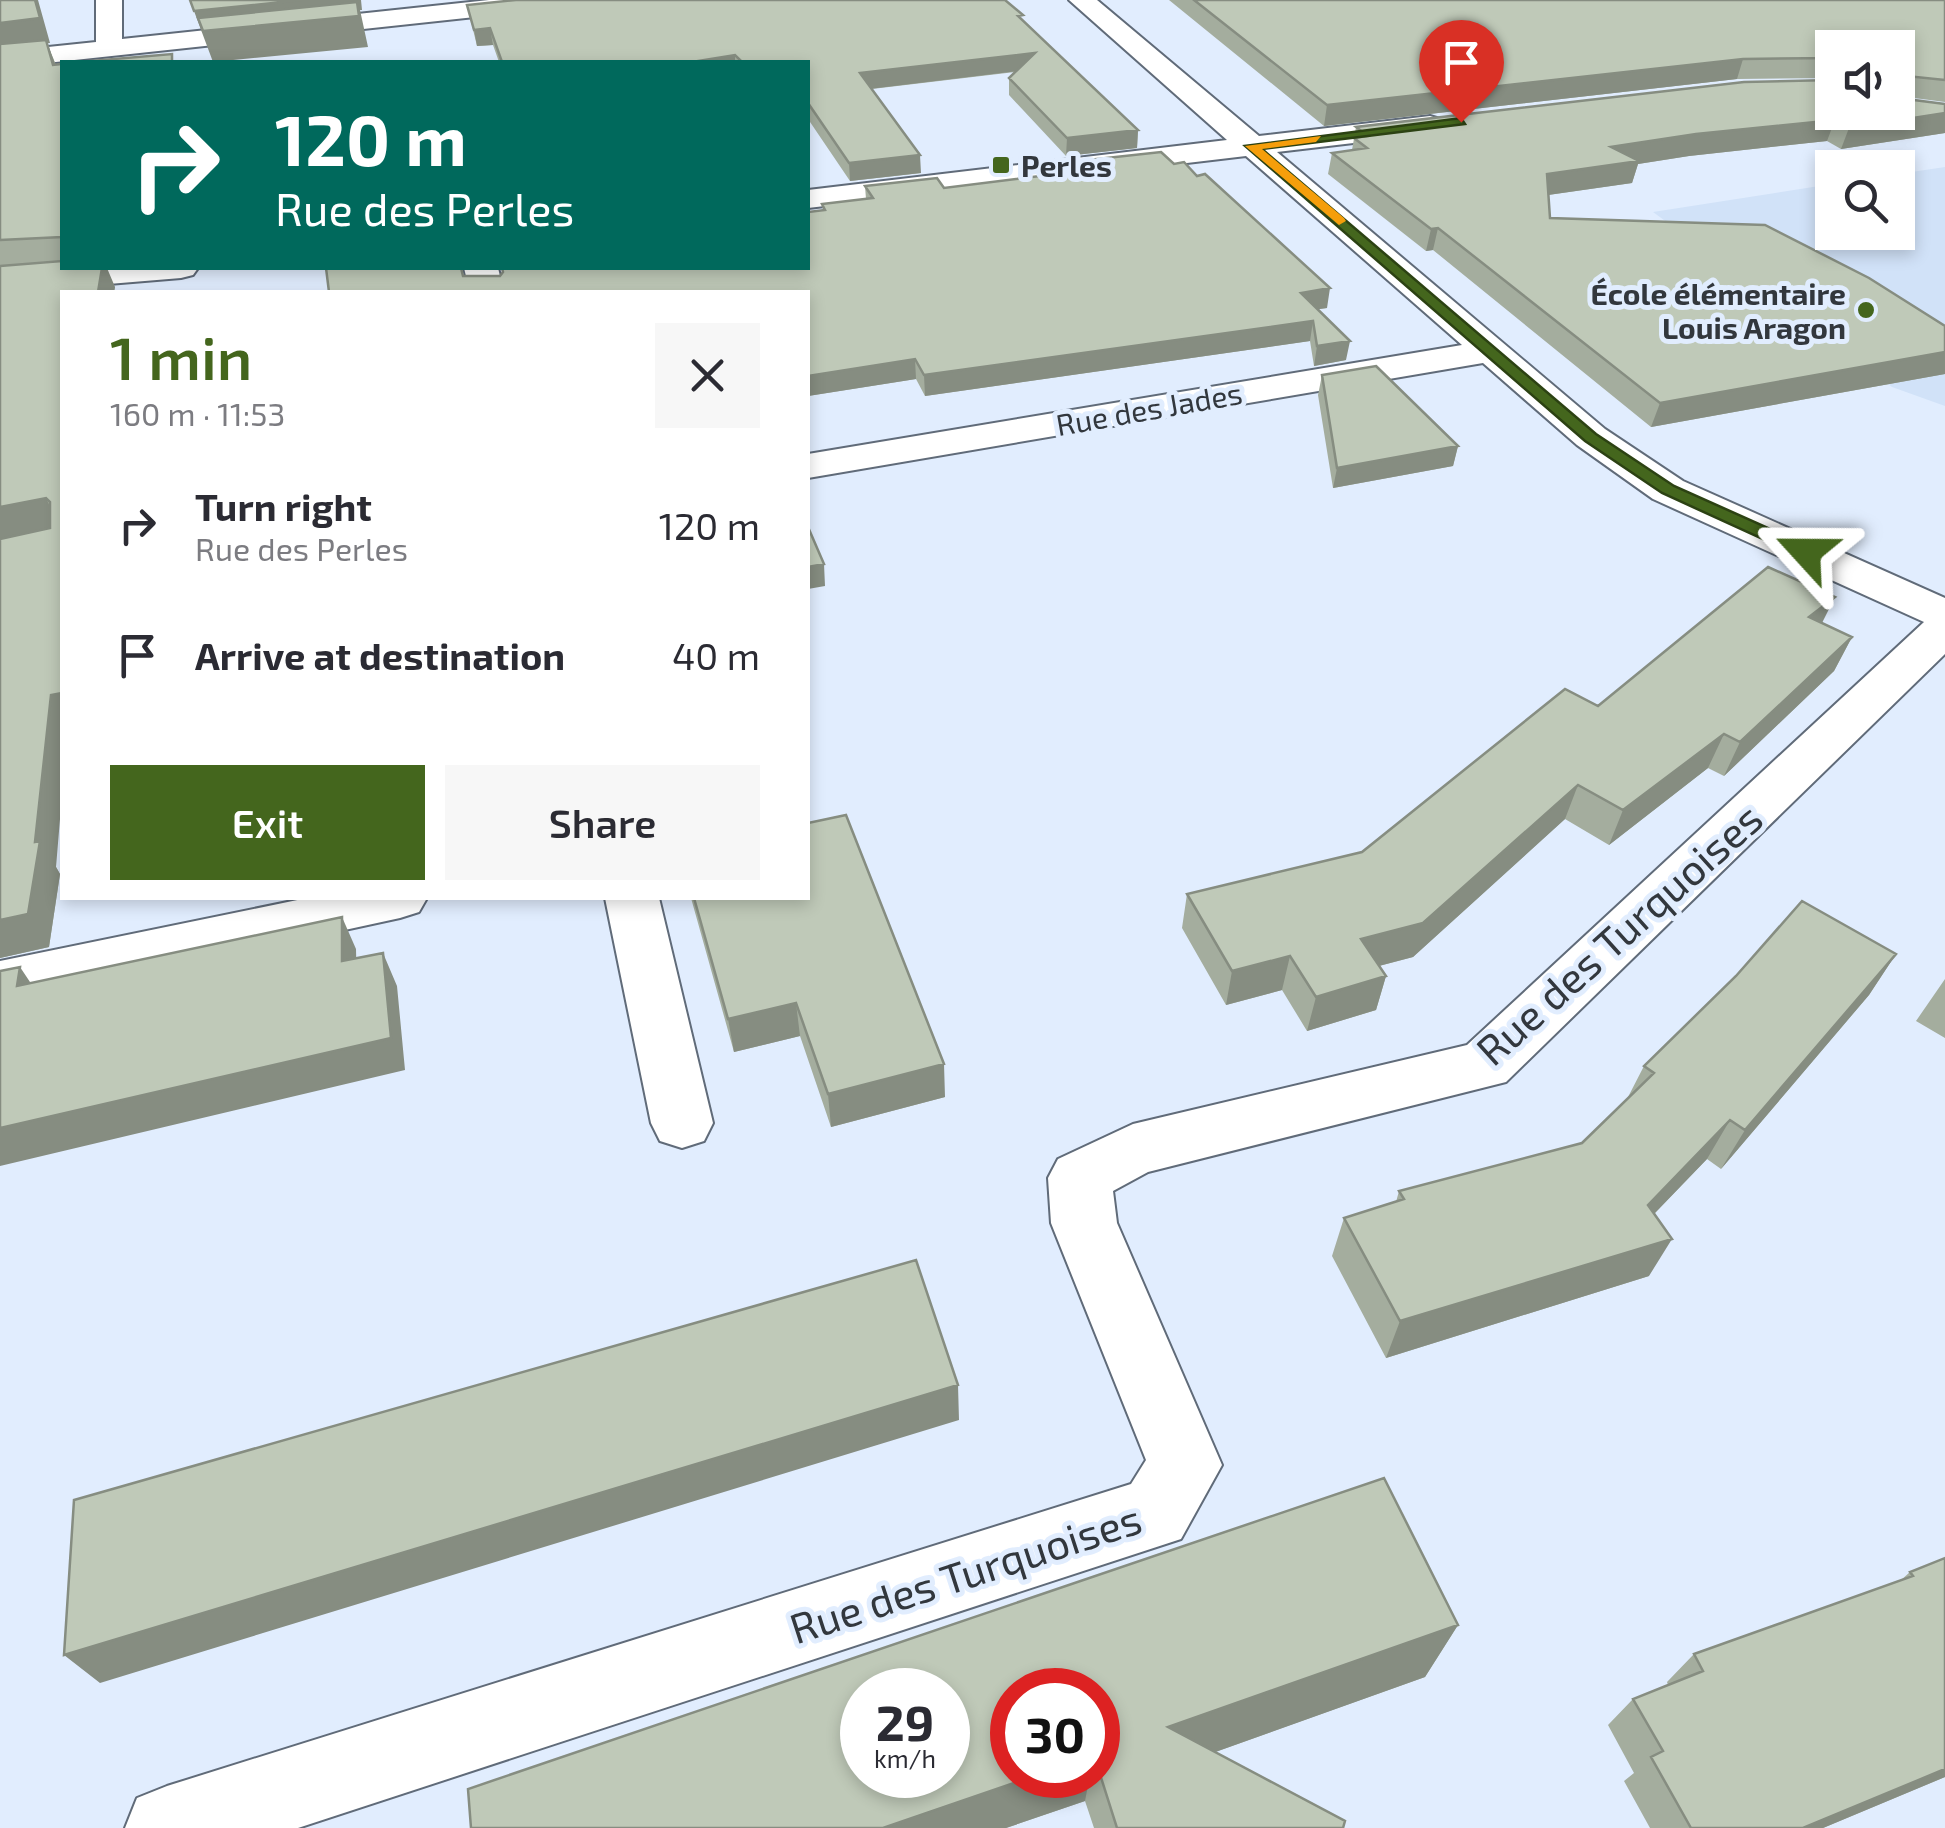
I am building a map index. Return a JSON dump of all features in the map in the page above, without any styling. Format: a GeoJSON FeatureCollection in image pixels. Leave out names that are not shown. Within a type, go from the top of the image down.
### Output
{"type":"FeatureCollection","features":[{"type":"Feature","properties":{"kind":"street"},"geometry":{"type":"LineString","coordinates":[[108,48],[109,0]]}},
{"type":"Feature","properties":{"kind":"street"},"geometry":{"type":"LineString","coordinates":[[0,60],[560,0]]}},
{"type":"Feature","properties":{"kind":"street"},"geometry":{"type":"LineString","coordinates":[[1082,0],[1590,438],[1668,490],[1945,615]]}},
{"type":"Feature","properties":{"kind":"street"},"geometry":{"type":"LineString","coordinates":[[810,198],[1461,122]]}},
{"type":"Feature","properties":{"kind":"street"},"geometry":{"type":"LineString","coordinates":[[0,284],[158,270]]}},
{"type":"Feature","properties":{"kind":"street","name":"Rue des Jades"},"geometry":{"type":"LineString","coordinates":[[810,466],[1490,351]]}},
{"type":"Feature","properties":{"kind":"street","name":"Rue des Turquoises"},"geometry":{"type":"LineString","coordinates":[[167,1828],[1155,1513],[1185,1466],[1084,1223],[1080,1178],[1133,1150],[1485,1065],[1945,628]]}},
{"type":"Feature","properties":{"kind":"street"},"geometry":{"type":"LineString","coordinates":[[0,983],[391,900]]}},
{"type":"Feature","properties":{"kind":"street"},"geometry":{"type":"LineString","coordinates":[[632,900],[682,1123]]}},
{"type":"Feature","properties":{"kind":"shaded area","name":"École élémentaire Louis Aragon"},"geometry":{"type":"Polygon","coordinates":[[[1945,167],[1945,406],[1892,387],[1653,212],[1815,187],[1815,250],[1915,250],[1915,171],[1945,167]]]}},
{"type":"Feature","properties":{"kind":"building"},"geometry":{"type":"Polygon","coordinates":[[[0,0],[35,0],[40,18],[0,23],[0,0]]]}},
{"type":"Feature","properties":{"kind":"building"},"geometry":{"type":"Polygon","coordinates":[[[190,0],[302,0],[194,11],[190,0]]]}},
{"type":"Feature","properties":{"kind":"building"},"geometry":{"type":"Polygon","coordinates":[[[516,0],[1005,0],[1138,130],[1067,138],[1009,78],[1035,53],[860,73],[920,155],[849,163],[810,106],[810,60],[740,60],[735,55],[704,60],[501,60],[490,28],[474,30],[467,5],[516,0]]]}},
{"type":"Feature","properties":{"kind":"building"},"geometry":{"type":"Polygon","coordinates":[[[1194,0],[1945,0],[1945,80],[1915,77],[1915,30],[1815,30],[1815,58],[1743,59],[1327,105],[1194,0]]]}},
{"type":"Feature","properties":{"kind":"building"},"geometry":{"type":"Polygon","coordinates":[[[357,2],[359,16],[203,31],[198,18],[357,2]]]}},
{"type":"Feature","properties":{"kind":"building"},"geometry":{"type":"Polygon","coordinates":[[[46,40],[53,65],[60,64],[60,237],[0,240],[0,44],[46,40]]]}},
{"type":"Feature","properties":{"kind":"building"},"geometry":{"type":"Polygon","coordinates":[[[172,54],[172,60],[102,60],[172,54]]]}},
{"type":"Feature","properties":{"kind":"building"},"geometry":{"type":"Polygon","coordinates":[[[1815,80],[1815,122],[1611,147],[1639,161],[1547,174],[1550,218],[1765,225],[1869,278],[1945,326],[1945,352],[1660,403],[1438,228],[1431,229],[1332,153],[1367,148],[1354,138],[1368,136],[1356,127],[1744,82],[1815,80]]]}},
{"type":"Feature","properties":{"kind":"building"},"geometry":{"type":"Polygon","coordinates":[[[1915,100],[1945,104],[1945,113],[1915,118],[1915,100]]]}},
{"type":"Feature","properties":{"kind":"building"},"geometry":{"type":"Polygon","coordinates":[[[1161,152],[1174,164],[1184,162],[1197,176],[1205,174],[1330,288],[1301,293],[1350,341],[1317,346],[1313,321],[924,375],[915,359],[810,376],[810,290],[329,290],[326,270],[462,270],[463,276],[500,276],[502,270],[810,270],[810,212],[825,210],[822,204],[873,198],[865,186],[937,178],[944,188],[1096,169],[1088,160],[1161,152]]]}},
{"type":"Feature","properties":{"kind":"building"},"geometry":{"type":"Polygon","coordinates":[[[60,261],[60,270],[102,270],[98,290],[60,290],[60,693],[51,695],[35,842],[40,841],[28,914],[0,920],[0,539],[50,528],[50,502],[46,498],[0,507],[0,266],[60,261]]]}},
{"type":"Feature","properties":{"kind":"building"},"geometry":{"type":"Polygon","coordinates":[[[1376,366],[1458,446],[1337,468],[1322,375],[1376,366]]]}},
{"type":"Feature","properties":{"kind":"building"},"geometry":{"type":"Polygon","coordinates":[[[810,532],[824,564],[810,567],[810,532]]]}},
{"type":"Feature","properties":{"kind":"building"},"geometry":{"type":"Polygon","coordinates":[[[1768,567],[1835,597],[1809,617],[1852,637],[1740,742],[1724,734],[1623,810],[1578,785],[1423,923],[1361,939],[1386,976],[1316,997],[1290,956],[1232,971],[1187,894],[1362,852],[1565,689],[1598,706],[1768,567]]]}},
{"type":"Feature","properties":{"kind":"building"},"geometry":{"type":"Polygon","coordinates":[[[846,815],[944,1064],[828,1094],[796,1003],[728,1019],[695,900],[810,900],[810,823],[846,815]]]}},
{"type":"Feature","properties":{"kind":"building"},"geometry":{"type":"Polygon","coordinates":[[[1802,901],[1896,954],[1745,1130],[1730,1120],[1648,1205],[1672,1239],[1400,1321],[1344,1218],[1404,1199],[1399,1191],[1582,1143],[1654,1073],[1644,1066],[1736,976],[1802,901]]]}},
{"type":"Feature","properties":{"kind":"building"},"geometry":{"type":"Polygon","coordinates":[[[342,917],[342,961],[383,953],[391,1038],[0,1128],[0,971],[20,967],[17,986],[342,917]]]}},
{"type":"Feature","properties":{"kind":"building"},"geometry":{"type":"Polygon","coordinates":[[[916,1260],[958,1385],[64,1655],[74,1500],[916,1260]]]}},
{"type":"Feature","properties":{"kind":"building"},"geometry":{"type":"Polygon","coordinates":[[[1384,1478],[1458,1625],[1168,1727],[1345,1821],[1343,1828],[1117,1828],[1108,1798],[1120,1798],[1120,1668],[990,1668],[990,1791],[883,1828],[471,1828],[468,1789],[1384,1478]]]}},
{"type":"Feature","properties":{"kind":"building"},"geometry":{"type":"Polygon","coordinates":[[[1945,1558],[1945,1769],[1803,1828],[1691,1828],[1651,1757],[1663,1751],[1633,1699],[1703,1671],[1694,1654],[1913,1576],[1910,1572],[1945,1558]]]}},
{"type":"Feature","properties":{"kind":"slow traffic"},"geometry":{"type":"LineString","coordinates":[[1316,138],[1251,146],[1339,221]]}},
{"type":"Feature","properties":{"kind":"place","name":"Perles"},"geometry":{"type":"Point","coordinates":[1001,165]}},
{"type":"Feature","properties":{"kind":"place","name":"École élémentaire Louis Aragon"},"geometry":{"type":"Point","coordinates":[1866,310]}},
{"type":"Feature","properties":{"kind":"route"},"geometry":{"type":"LineString","coordinates":[[1461,122],[1251,146],[1590,438],[1668,490],[1806,552]]}}]}
